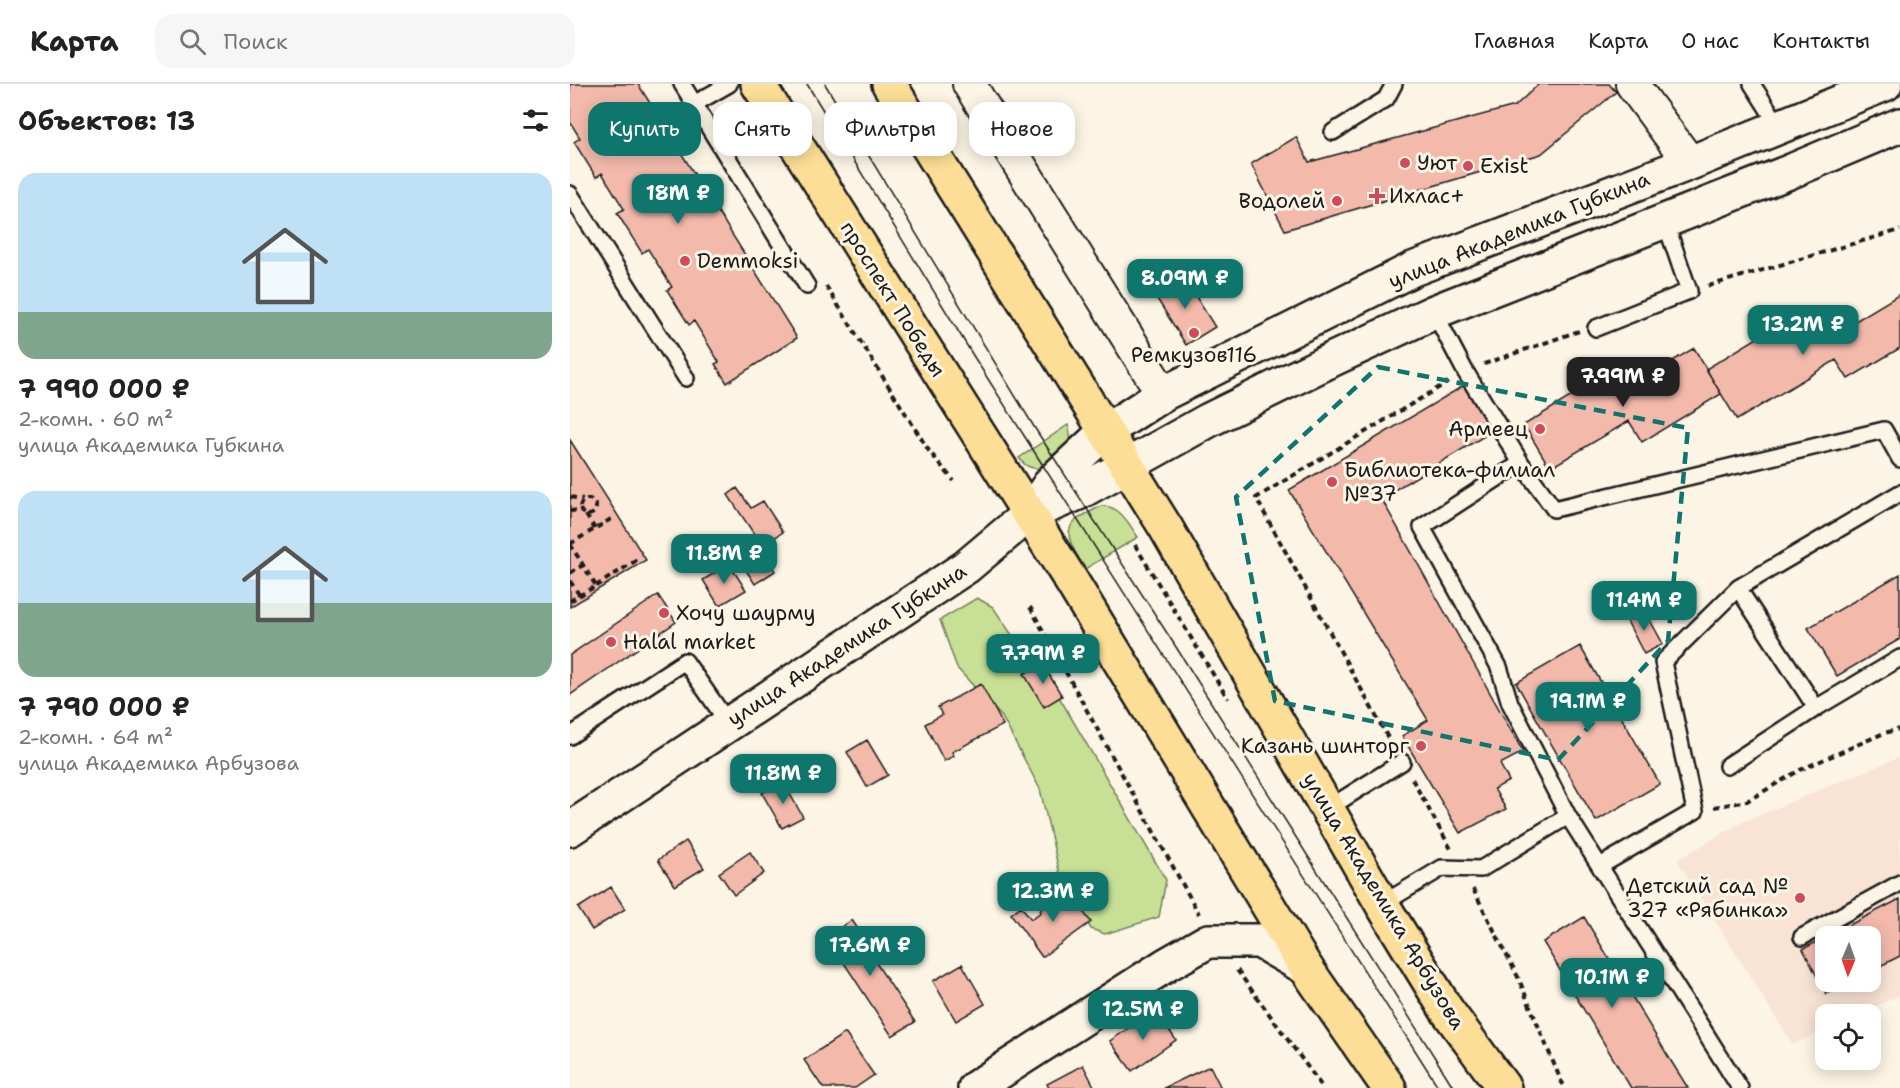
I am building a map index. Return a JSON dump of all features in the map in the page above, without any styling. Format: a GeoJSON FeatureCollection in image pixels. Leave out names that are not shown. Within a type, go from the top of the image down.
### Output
{"type":"FeatureCollection","features":[{"type":"Feature","properties":{"kind":"main road","name":"проспект Победы"},"geometry":{"type":"LineString","coordinates":[[758,84],[1029,514]]}},
{"type":"Feature","properties":{"kind":"main road"},"geometry":{"type":"LineString","coordinates":[[889,84],[1107,431]]}},
{"type":"Feature","properties":{"kind":"main road","name":"улица Академика Арбузова"},"geometry":{"type":"LineString","coordinates":[[1107,431],[1166,528],[1382,904],[1446,1009],[1504,1088]]}},
{"type":"Feature","properties":{"kind":"main road"},"geometry":{"type":"LineString","coordinates":[[1029,514],[1306,968],[1389,1088]]}},
{"type":"Feature","properties":{"kind":"street"},"geometry":{"type":"LineString","coordinates":[[969,84],[1163,394]]}},
{"type":"Feature","properties":{"kind":"street"},"geometry":{"type":"LineString","coordinates":[[1632,84],[1690,163]]}},
{"type":"Feature","properties":{"kind":"street","name":"улица Академика Губкина"},"geometry":{"type":"LineString","coordinates":[[570,829],[966,567],[1029,514],[1052,480],[1107,431],[1163,394],[1413,269],[1780,128],[1885,84]]}},
{"type":"Feature","properties":{"kind":"street","name":"улица Академика Губкина"},"geometry":{"type":"LineString","coordinates":[[1029,514],[1064,500],[1209,420],[1434,312],[1900,125]]}},
{"type":"Feature","properties":{"kind":"street"},"geometry":{"type":"LineString","coordinates":[[975,1088],[1208,940],[1259,941],[1306,968]]}},
{"type":"Feature","properties":{"kind":"lane"},"geometry":{"type":"LineString","coordinates":[[682,84],[693,102]]}},
{"type":"Feature","properties":{"kind":"lane"},"geometry":{"type":"LineString","coordinates":[[698,102],[729,84]]}},
{"type":"Feature","properties":{"kind":"lane"},"geometry":{"type":"LineString","coordinates":[[1332,132],[1386,99],[1394,84]]}},
{"type":"Feature","properties":{"kind":"lane"},"geometry":{"type":"LineString","coordinates":[[1752,84],[1780,128]]}},
{"type":"Feature","properties":{"kind":"lane"},"geometry":{"type":"LineString","coordinates":[[701,115],[807,286]]}},
{"type":"Feature","properties":{"kind":"lane"},"geometry":{"type":"LineString","coordinates":[[570,194],[686,378]]}},
{"type":"Feature","properties":{"kind":"lane"},"geometry":{"type":"LineString","coordinates":[[1592,327],[1689,291],[1665,221]]}},
{"type":"Feature","properties":{"kind":"lane"},"geometry":{"type":"LineString","coordinates":[[1434,312],[1465,371],[1521,463],[1554,509],[1884,430],[1900,459]]}},
{"type":"Feature","properties":{"kind":"lane"},"geometry":{"type":"LineString","coordinates":[[1521,463],[1422,527],[1499,667],[1510,703],[1569,816],[1740,1088]]}},
{"type":"Feature","properties":{"kind":"lane"},"geometry":{"type":"LineString","coordinates":[[1600,866],[1695,811],[1663,662],[1738,588],[1900,493]]}},
{"type":"Feature","properties":{"kind":"lane"},"geometry":{"type":"LineString","coordinates":[[1738,588],[1816,708]]}},
{"type":"Feature","properties":{"kind":"lane"},"geometry":{"type":"LineString","coordinates":[[1727,766],[1816,708],[1900,658]]}},
{"type":"Feature","properties":{"kind":"lane"},"geometry":{"type":"LineString","coordinates":[[570,736],[685,661],[728,723]]}},
{"type":"Feature","properties":{"kind":"lane"},"geometry":{"type":"LineString","coordinates":[[1327,809],[1402,762]]}},
{"type":"Feature","properties":{"kind":"lane"},"geometry":{"type":"LineString","coordinates":[[1382,904],[1442,868],[1481,869],[1569,816]]}},
{"type":"Feature","properties":{"kind":"lane"},"geometry":{"type":"LineString","coordinates":[[1802,937],[1900,883]]}},
{"type":"Feature","properties":{"kind":"path"},"geometry":{"type":"LineString","coordinates":[[1689,291],[1900,230]]}},
{"type":"Feature","properties":{"kind":"path"},"geometry":{"type":"LineString","coordinates":[[1566,1088],[1561,1082],[1518,977],[1463,869],[1256,498],[1465,371],[1592,327]]}},
{"type":"Feature","properties":{"kind":"path"},"geometry":{"type":"LineString","coordinates":[[570,496],[593,500],[597,506],[595,512],[586,515]]}},
{"type":"Feature","properties":{"kind":"path"},"geometry":{"type":"LineString","coordinates":[[584,500],[580,504],[581,510],[595,529]]}},
{"type":"Feature","properties":{"kind":"path"},"geometry":{"type":"LineString","coordinates":[[570,511],[581,510]]}},
{"type":"Feature","properties":{"kind":"path"},"geometry":{"type":"LineString","coordinates":[[596,586],[570,544],[611,519]]}},
{"type":"Feature","properties":{"kind":"path"},"geometry":{"type":"LineString","coordinates":[[1135,545],[1233,708]]}},
{"type":"Feature","properties":{"kind":"path"},"geometry":{"type":"LineString","coordinates":[[570,601],[637,560]]}},
{"type":"Feature","properties":{"kind":"path"},"geometry":{"type":"LineString","coordinates":[[570,573],[583,565]]}},
{"type":"Feature","properties":{"kind":"path"},"geometry":{"type":"LineString","coordinates":[[570,581],[580,596]]}},
{"type":"Feature","properties":{"kind":"path"},"geometry":{"type":"LineString","coordinates":[[1030,607],[1195,908],[1215,940],[1323,1088]]}},
{"type":"Feature","properties":{"kind":"path"},"geometry":{"type":"LineString","coordinates":[[1695,811],[1747,801],[1800,770],[1884,733],[1900,729]]}},
{"type":"Feature","properties":{"kind":"highlighted area"},"geometry":{"type":"Polygon","coordinates":[[[1378,367],[1688,428],[1668,641],[1558,760],[1275,701],[1236,497],[1378,367]]]}},
{"type":"Feature","properties":{"kind":"shaded area","name":"Детский сад № 327 «Рябинка»"},"geometry":{"type":"Polygon","coordinates":[[[1900,757],[1900,995],[1881,1004],[1815,1004],[1815,1035],[1793,1045],[1677,860],[1740,823],[1900,757]]]}},
{"type":"Feature","properties":{"kind":"green space"},"geometry":{"type":"Polygon","coordinates":[[[1068,425],[1069,445],[1056,462],[1043,468],[1036,468],[1027,466],[1019,458],[1068,425]]]}},
{"type":"Feature","properties":{"kind":"green space"},"geometry":{"type":"Polygon","coordinates":[[[1101,506],[1108,506],[1118,512],[1138,537],[1085,569],[1075,552],[1069,532],[1075,521],[1101,506]]]}},
{"type":"Feature","properties":{"kind":"green space"},"geometry":{"type":"Polygon","coordinates":[[[977,598],[993,607],[1016,641],[1017,659],[1043,703],[1058,695],[1166,880],[1159,917],[1105,934],[1091,929],[1061,879],[1040,789],[1002,717],[957,668],[940,620],[977,598]]]}},
{"type":"Feature","properties":{"kind":"building"},"geometry":{"type":"Polygon","coordinates":[[[570,84],[638,84],[649,102],[588,102],[588,156],[683,156],[797,338],[727,383],[715,364],[719,362],[694,321],[689,325],[667,290],[672,287],[648,249],[642,253],[617,213],[624,209],[602,173],[596,177],[574,142],[580,138],[570,122],[570,84]]]}},
{"type":"Feature","properties":{"kind":"building"},"geometry":{"type":"Polygon","coordinates":[[[1539,84],[1609,84],[1616,92],[1541,154],[1285,230],[1251,164],[1296,137],[1309,162],[1515,106],[1539,84]]]}},
{"type":"Feature","properties":{"kind":"building"},"geometry":{"type":"Polygon","coordinates":[[[1183,276],[1215,327],[1186,345],[1154,294],[1183,276]]]}},
{"type":"Feature","properties":{"kind":"building"},"geometry":{"type":"Polygon","coordinates":[[[1900,294],[1900,348],[1848,379],[1836,360],[1737,420],[1706,369],[1805,309],[1824,340],[1900,294]]]}},
{"type":"Feature","properties":{"kind":"building"},"geometry":{"type":"Polygon","coordinates":[[[1694,348],[1721,394],[1642,442],[1629,421],[1550,468],[1524,425],[1608,374],[1620,393],[1694,348]]]}},
{"type":"Feature","properties":{"kind":"building"},"geometry":{"type":"Polygon","coordinates":[[[1468,383],[1496,429],[1381,498],[1523,752],[1500,764],[1509,781],[1494,789],[1506,809],[1460,833],[1402,736],[1428,720],[1289,490],[1468,383]]]}},
{"type":"Feature","properties":{"kind":"building"},"geometry":{"type":"Polygon","coordinates":[[[570,440],[646,560],[570,607],[570,440]]]}},
{"type":"Feature","properties":{"kind":"building"},"geometry":{"type":"Polygon","coordinates":[[[737,488],[751,508],[763,501],[783,532],[762,546],[728,495],[737,488]]]}},
{"type":"Feature","properties":{"kind":"building"},"geometry":{"type":"Polygon","coordinates":[[[758,545],[775,571],[755,584],[738,558],[758,545]]]}},
{"type":"Feature","properties":{"kind":"building"},"geometry":{"type":"Polygon","coordinates":[[[729,564],[746,590],[719,606],[703,580],[729,564]]]}},
{"type":"Feature","properties":{"kind":"building"},"geometry":{"type":"Polygon","coordinates":[[[1900,574],[1900,639],[1837,676],[1808,628],[1900,574]]]}},
{"type":"Feature","properties":{"kind":"building"},"geometry":{"type":"Polygon","coordinates":[[[658,595],[676,622],[570,695],[570,655],[658,595]]]}},
{"type":"Feature","properties":{"kind":"building"},"geometry":{"type":"Polygon","coordinates":[[[1644,609],[1663,644],[1644,654],[1626,619],[1644,609]]]}},
{"type":"Feature","properties":{"kind":"building"},"geometry":{"type":"Polygon","coordinates":[[[1580,646],[1660,784],[1596,821],[1516,683],[1580,646]]]}},
{"type":"Feature","properties":{"kind":"building"},"geometry":{"type":"Polygon","coordinates":[[[1042,663],[1062,696],[1044,707],[1024,674],[1042,663]]]}},
{"type":"Feature","properties":{"kind":"building"},"geometry":{"type":"Polygon","coordinates":[[[981,684],[1003,725],[952,752],[954,756],[944,761],[925,724],[942,715],[938,707],[981,684]]]}},
{"type":"Feature","properties":{"kind":"building"},"geometry":{"type":"Polygon","coordinates":[[[867,740],[888,775],[867,787],[847,752],[867,740]]]}},
{"type":"Feature","properties":{"kind":"building"},"geometry":{"type":"Polygon","coordinates":[[[783,782],[803,817],[782,828],[762,793],[783,782]]]}},
{"type":"Feature","properties":{"kind":"building"},"geometry":{"type":"Polygon","coordinates":[[[686,841],[704,868],[675,886],[658,860],[686,841]]]}},
{"type":"Feature","properties":{"kind":"building"},"geometry":{"type":"Polygon","coordinates":[[[750,852],[764,873],[734,895],[719,873],[750,852]]]}},
{"type":"Feature","properties":{"kind":"building"},"geometry":{"type":"Polygon","coordinates":[[[611,887],[625,909],[592,930],[578,908],[611,887]]]}},
{"type":"Feature","properties":{"kind":"building"},"geometry":{"type":"Polygon","coordinates":[[[1067,890],[1091,922],[1042,957],[1011,914],[1021,906],[1031,919],[1067,890]]]}},
{"type":"Feature","properties":{"kind":"building"},"geometry":{"type":"Polygon","coordinates":[[[1900,899],[1900,956],[1881,966],[1881,926],[1847,926],[1900,899]]]}},
{"type":"Feature","properties":{"kind":"building"},"geometry":{"type":"Polygon","coordinates":[[[1584,917],[1688,1088],[1631,1088],[1543,942],[1584,917]]]}},
{"type":"Feature","properties":{"kind":"building"},"geometry":{"type":"Polygon","coordinates":[[[852,920],[879,962],[876,963],[915,1022],[892,1036],[827,937],[852,920]]]}},
{"type":"Feature","properties":{"kind":"building"},"geometry":{"type":"Polygon","coordinates":[[[1815,943],[1815,972],[1803,949],[1815,943]]]}},
{"type":"Feature","properties":{"kind":"building"},"geometry":{"type":"Polygon","coordinates":[[[962,964],[985,1004],[956,1021],[933,981],[962,964]]]}},
{"type":"Feature","properties":{"kind":"building"},"geometry":{"type":"Polygon","coordinates":[[[1155,1010],[1176,1040],[1132,1071],[1110,1041],[1155,1010]]]}},
{"type":"Feature","properties":{"kind":"building"},"geometry":{"type":"Polygon","coordinates":[[[845,1033],[874,1075],[855,1088],[823,1088],[804,1060],[845,1033]]]}},
{"type":"Feature","properties":{"kind":"building"},"geometry":{"type":"Polygon","coordinates":[[[1083,1065],[1095,1088],[1049,1088],[1047,1084],[1083,1065]]]}},
{"type":"Feature","properties":{"kind":"building"},"geometry":{"type":"Polygon","coordinates":[[[1210,1066],[1221,1088],[1164,1088],[1210,1066]]]}},
{"type":"Feature","properties":{"kind":"tram line"},"geometry":{"type":"LineString","coordinates":[[807,84],[974,357],[1439,1088]]}},
{"type":"Feature","properties":{"kind":"tram line"},"geometry":{"type":"LineString","coordinates":[[825,84],[1036,430],[1176,647],[1454,1088]]}},
{"type":"Feature","properties":{"kind":"place","name":"Уют"},"geometry":{"type":"Point","coordinates":[1405,163]}},
{"type":"Feature","properties":{"kind":"place","name":"Exist"},"geometry":{"type":"Point","coordinates":[1468,166]}},
{"type":"Feature","properties":{"kind":"place","name":"Ихлас+"},"geometry":{"type":"Point","coordinates":[1377,196]}},
{"type":"Feature","properties":{"kind":"place","name":"Водолей"},"geometry":{"type":"Point","coordinates":[1337,201]}},
{"type":"Feature","properties":{"kind":"place","name":"Demmoksi"},"geometry":{"type":"Point","coordinates":[685,261]}},
{"type":"Feature","properties":{"kind":"place","name":"Ремкузов116"},"geometry":{"type":"Point","coordinates":[1194,333]}},
{"type":"Feature","properties":{"kind":"place","name":"Армеец"},"geometry":{"type":"Point","coordinates":[1540,429]}},
{"type":"Feature","properties":{"kind":"place","name":"Библиотека-филиал №37"},"geometry":{"type":"Point","coordinates":[1332,482]}},
{"type":"Feature","properties":{"kind":"place","name":"Хочу шаурму"},"geometry":{"type":"Point","coordinates":[664,613]}},
{"type":"Feature","properties":{"kind":"place","name":"Halal market"},"geometry":{"type":"Point","coordinates":[611,642]}},
{"type":"Feature","properties":{"kind":"place","name":"Казань шинторг"},"geometry":{"type":"Point","coordinates":[1421,746]}},
{"type":"Feature","properties":{"kind":"place","name":"Детский сад № 327 «Рябинка»"},"geometry":{"type":"Point","coordinates":[1800,898]}}]}
